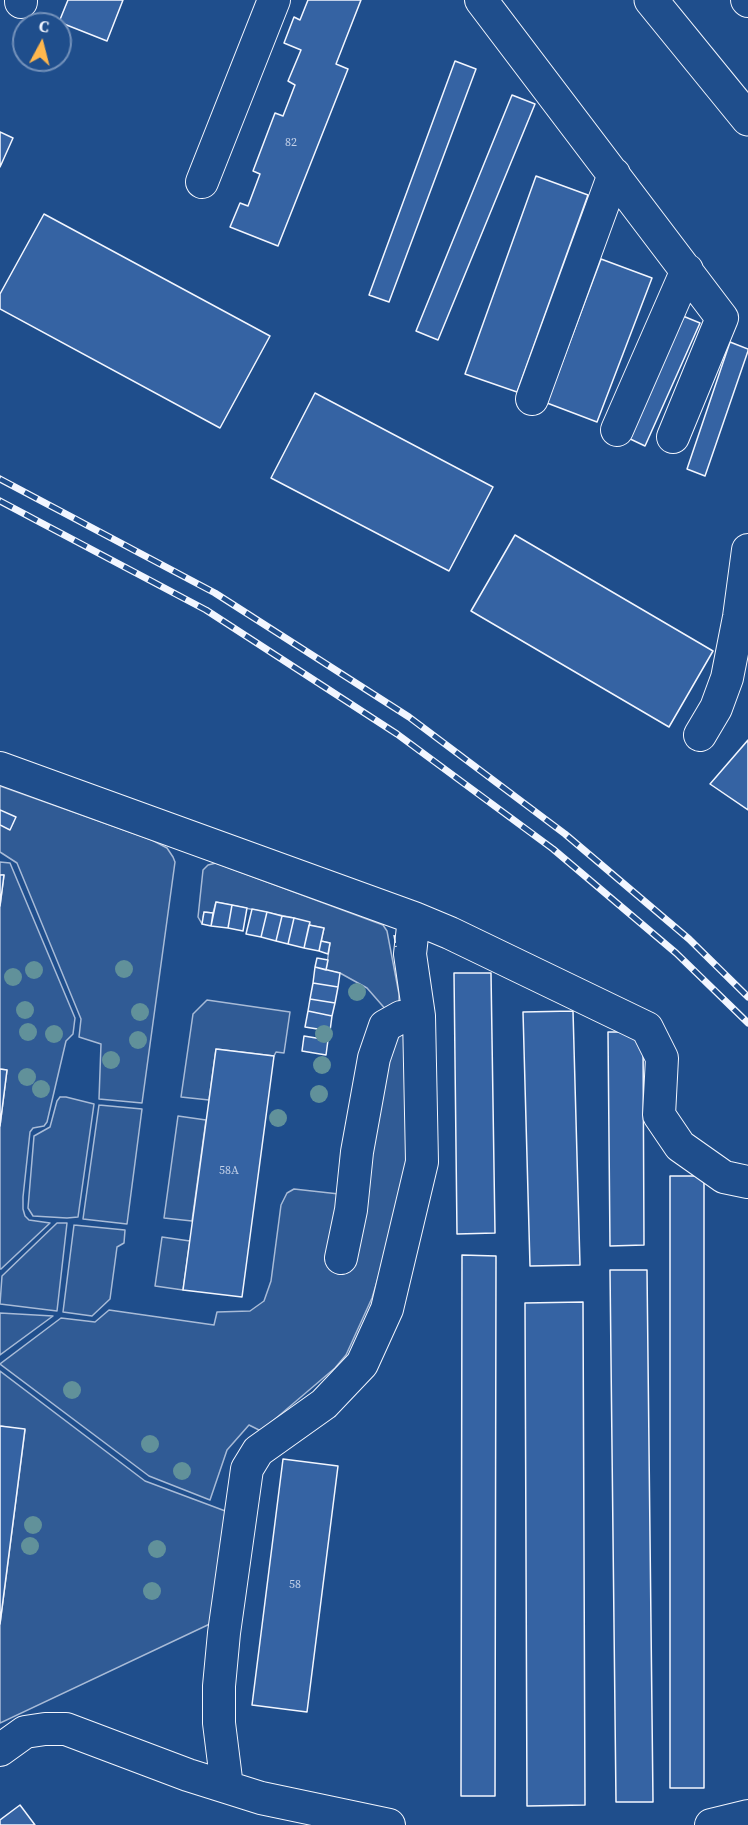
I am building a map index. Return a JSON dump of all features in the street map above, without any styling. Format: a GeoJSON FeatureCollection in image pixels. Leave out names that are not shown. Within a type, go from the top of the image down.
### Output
{"type":"FeatureCollection","features":[{"type":"Feature","properties":{"kind":"main road"},"geometry":{"type":"LineString","coordinates":[[651,0],[748,119]]}},
{"type":"Feature","properties":{"kind":"street"},"geometry":{"type":"LineString","coordinates":[[202,183],[274,0]]}},
{"type":"Feature","properties":{"kind":"street"},"geometry":{"type":"LineString","coordinates":[[481,0],[722,318],[673,437]]}},
{"type":"Feature","properties":{"kind":"street"},"geometry":{"type":"LineString","coordinates":[[532,399],[614,174]]}},
{"type":"Feature","properties":{"kind":"street"},"geometry":{"type":"LineString","coordinates":[[617,430],[687,270]]}},
{"type":"Feature","properties":{"kind":"street"},"geometry":{"type":"LineString","coordinates":[[700,735],[716,708],[727,678],[739,617],[748,550]]}},
{"type":"Feature","properties":{"kind":"street"},"geometry":{"type":"LineString","coordinates":[[0,768],[414,918],[647,1028],[662,1058],[659,1115],[664,1123],[680,1146],[724,1177],[748,1182]]}},
{"type":"Feature","properties":{"kind":"street"},"geometry":{"type":"LineString","coordinates":[[227,1787],[219,1723],[219,1686],[247,1469],[258,1451],[324,1404],[362,1364],[387,1309],[422,1162],[419,1016],[410,954],[414,918]]}},
{"type":"Feature","properties":{"kind":"street"},"geometry":{"type":"LineString","coordinates":[[341,1258],[351,1210],[357,1152],[374,1058],[385,1026],[401,1017],[419,1016]]}},
{"type":"Feature","properties":{"kind":"street"},"geometry":{"type":"LineString","coordinates":[[0,1750],[25,1732],[45,1729],[66,1730],[188,1775],[261,1798],[389,1825]]}},
{"type":"Feature","properties":{"kind":"street"},"geometry":{"type":"LineString","coordinates":[[711,1825],[748,1816]]}},
{"type":"Feature","properties":{"kind":"shaded area"},"geometry":{"type":"Polygon","coordinates":[[[0,786],[152,840],[167,848],[173,857],[175,862],[142,1103],[99,1099],[101,1044],[79,1037],[81,1019],[17,863],[0,852],[0,786]]]}},
{"type":"Feature","properties":{"kind":"shaded area"},"geometry":{"type":"Polygon","coordinates":[[[0,862],[10,863],[75,1018],[73,1034],[66,1041],[47,1122],[44,1126],[33,1128],[30,1132],[23,1209],[29,1220],[50,1223],[1,1269],[0,1126],[7,1070],[0,1069],[0,906],[4,875],[0,875],[0,862]]]}},
{"type":"Feature","properties":{"kind":"shaded area"},"geometry":{"type":"Polygon","coordinates":[[[216,863],[383,925],[387,931],[399,994],[399,1009],[388,1012],[367,988],[340,973],[326,970],[330,943],[321,941],[324,928],[309,925],[294,918],[216,902],[213,913],[204,912],[202,924],[198,917],[203,870],[208,865],[216,863]]]}},
{"type":"Feature","properties":{"kind":"shaded area"},"geometry":{"type":"Polygon","coordinates":[[[207,1000],[290,1012],[284,1053],[276,1052],[274,1056],[216,1049],[209,1100],[181,1097],[193,1014],[207,1000]]]}},
{"type":"Feature","properties":{"kind":"shaded area"},"geometry":{"type":"Polygon","coordinates":[[[403,1025],[408,1041],[406,1166],[386,1252],[372,1298],[346,1355],[335,1368],[261,1431],[249,1425],[227,1450],[210,1500],[149,1476],[0,1364],[61,1318],[95,1322],[109,1310],[214,1325],[217,1312],[250,1311],[264,1301],[271,1281],[281,1205],[287,1193],[294,1189],[339,1194],[385,1042],[403,1025]]]}},
{"type":"Feature","properties":{"kind":"shaded area"},"geometry":{"type":"Polygon","coordinates":[[[60,1097],[94,1104],[78,1217],[33,1216],[28,1208],[34,1136],[50,1127],[60,1097]]]}},
{"type":"Feature","properties":{"kind":"shaded area"},"geometry":{"type":"Polygon","coordinates":[[[99,1105],[142,1109],[127,1224],[83,1219],[99,1105]]]}},
{"type":"Feature","properties":{"kind":"shaded area"},"geometry":{"type":"Polygon","coordinates":[[[178,1116],[206,1120],[192,1221],[164,1218],[178,1116]]]}},
{"type":"Feature","properties":{"kind":"shaded area"},"geometry":{"type":"Polygon","coordinates":[[[57,1223],[67,1223],[57,1311],[0,1304],[2,1276],[57,1223]]]}},
{"type":"Feature","properties":{"kind":"shaded area"},"geometry":{"type":"Polygon","coordinates":[[[74,1225],[125,1230],[124,1243],[117,1247],[110,1299],[92,1316],[63,1312],[74,1225]]]}},
{"type":"Feature","properties":{"kind":"shaded area"},"geometry":{"type":"Polygon","coordinates":[[[162,1237],[190,1241],[183,1290],[155,1286],[162,1237]]]}},
{"type":"Feature","properties":{"kind":"shaded area"},"geometry":{"type":"Polygon","coordinates":[[[0,1313],[53,1316],[0,1355],[0,1313]]]}},
{"type":"Feature","properties":{"kind":"shaded area"},"geometry":{"type":"Polygon","coordinates":[[[0,1371],[145,1481],[228,1512],[214,1622],[0,1723],[0,1624],[25,1430],[0,1426],[0,1371]]]}},
{"type":"Feature","properties":{"kind":"building"},"geometry":{"type":"Polygon","coordinates":[[[68,0],[123,0],[107,41],[72,27],[72,12],[63,12],[68,0]]]}},
{"type":"Feature","properties":{"kind":"building"},"geometry":{"type":"Polygon","coordinates":[[[308,0],[361,0],[336,64],[348,69],[278,246],[230,227],[240,203],[248,206],[260,174],[253,171],[275,113],[283,116],[295,85],[288,81],[301,50],[284,43],[294,17],[300,20],[308,0]]]}},
{"type":"Feature","properties":{"kind":"building"},"geometry":{"type":"Polygon","coordinates":[[[455,61],[476,69],[389,302],[369,295],[455,61]]]}},
{"type":"Feature","properties":{"kind":"building"},"geometry":{"type":"Polygon","coordinates":[[[512,95],[535,104],[438,340],[416,331],[512,95]]]}},
{"type":"Feature","properties":{"kind":"building"},"geometry":{"type":"Polygon","coordinates":[[[0,132],[13,138],[0,167],[0,132]]]}},
{"type":"Feature","properties":{"kind":"building"},"geometry":{"type":"Polygon","coordinates":[[[536,176],[588,195],[517,392],[465,374],[536,176]]]}},
{"type":"Feature","properties":{"kind":"building"},"geometry":{"type":"Polygon","coordinates":[[[44,214],[270,336],[220,428],[0,309],[0,294],[44,214]]]}},
{"type":"Feature","properties":{"kind":"building"},"geometry":{"type":"Polygon","coordinates":[[[601,259],[652,278],[597,422],[547,403],[601,259]]]}},
{"type":"Feature","properties":{"kind":"building"},"geometry":{"type":"Polygon","coordinates":[[[678,314],[700,323],[645,446],[624,436],[678,314]]]}},
{"type":"Feature","properties":{"kind":"building"},"geometry":{"type":"Polygon","coordinates":[[[730,342],[748,351],[705,476],[687,469],[730,342]]]}},
{"type":"Feature","properties":{"kind":"building"},"geometry":{"type":"Polygon","coordinates":[[[315,393],[493,487],[449,571],[271,478],[315,393]]]}},
{"type":"Feature","properties":{"kind":"building"},"geometry":{"type":"Polygon","coordinates":[[[515,535],[713,651],[669,727],[471,611],[515,535]]]}},
{"type":"Feature","properties":{"kind":"building"},"geometry":{"type":"Polygon","coordinates":[[[748,740],[748,810],[710,784],[748,740]]]}},
{"type":"Feature","properties":{"kind":"building"},"geometry":{"type":"Polygon","coordinates":[[[0,810],[16,817],[10,830],[0,825],[0,810]]]}},
{"type":"Feature","properties":{"kind":"building"},"geometry":{"type":"Polygon","coordinates":[[[0,875],[4,875],[0,906],[0,875]]]}},
{"type":"Feature","properties":{"kind":"building"},"geometry":{"type":"Polygon","coordinates":[[[216,902],[232,905],[228,928],[211,926],[216,902]]]}},
{"type":"Feature","properties":{"kind":"building"},"geometry":{"type":"Polygon","coordinates":[[[232,905],[247,908],[243,931],[228,928],[232,905]]]}},
{"type":"Feature","properties":{"kind":"building"},"geometry":{"type":"Polygon","coordinates":[[[252,909],[267,912],[261,937],[246,934],[252,909]]]}},
{"type":"Feature","properties":{"kind":"building"},"geometry":{"type":"Polygon","coordinates":[[[204,912],[213,913],[211,926],[202,924],[204,912]]]}},
{"type":"Feature","properties":{"kind":"building"},"geometry":{"type":"Polygon","coordinates":[[[267,912],[282,916],[276,941],[261,937],[267,912]]]}},
{"type":"Feature","properties":{"kind":"building"},"geometry":{"type":"Polygon","coordinates":[[[282,916],[294,918],[288,944],[276,941],[282,916]]]}},
{"type":"Feature","properties":{"kind":"building"},"geometry":{"type":"Polygon","coordinates":[[[294,918],[310,922],[304,948],[288,944],[294,918]]]}},
{"type":"Feature","properties":{"kind":"building"},"geometry":{"type":"Polygon","coordinates":[[[309,925],[324,928],[319,951],[304,948],[309,925]]]}},
{"type":"Feature","properties":{"kind":"building"},"geometry":{"type":"Polygon","coordinates":[[[321,941],[330,943],[328,954],[319,951],[321,941]]]}},
{"type":"Feature","properties":{"kind":"building"},"geometry":{"type":"Polygon","coordinates":[[[317,958],[328,960],[326,970],[315,967],[317,958]]]}},
{"type":"Feature","properties":{"kind":"building"},"geometry":{"type":"Polygon","coordinates":[[[315,967],[340,973],[338,987],[313,983],[315,967]]]}},
{"type":"Feature","properties":{"kind":"building"},"geometry":{"type":"Polygon","coordinates":[[[454,973],[491,973],[495,1233],[457,1234],[454,973]]]}},
{"type":"Feature","properties":{"kind":"building"},"geometry":{"type":"Polygon","coordinates":[[[313,983],[338,987],[335,1003],[310,999],[313,983]]]}},
{"type":"Feature","properties":{"kind":"building"},"geometry":{"type":"Polygon","coordinates":[[[310,999],[335,1003],[332,1016],[308,1011],[310,999]]]}},
{"type":"Feature","properties":{"kind":"building"},"geometry":{"type":"Polygon","coordinates":[[[308,1011],[332,1016],[330,1031],[305,1027],[308,1011]]]}},
{"type":"Feature","properties":{"kind":"building"},"geometry":{"type":"Polygon","coordinates":[[[573,1011],[580,1265],[530,1266],[523,1012],[573,1011]]]}},
{"type":"Feature","properties":{"kind":"building"},"geometry":{"type":"Polygon","coordinates":[[[608,1032],[643,1032],[644,1245],[610,1246],[608,1032]]]}},
{"type":"Feature","properties":{"kind":"building"},"geometry":{"type":"Polygon","coordinates":[[[304,1036],[328,1040],[326,1055],[302,1051],[304,1036]]]}},
{"type":"Feature","properties":{"kind":"building"},"geometry":{"type":"Polygon","coordinates":[[[216,1049],[274,1056],[242,1297],[183,1290],[216,1049]]]}},
{"type":"Feature","properties":{"kind":"building"},"geometry":{"type":"Polygon","coordinates":[[[0,1069],[7,1070],[0,1126],[0,1069]]]}},
{"type":"Feature","properties":{"kind":"building"},"geometry":{"type":"Polygon","coordinates":[[[670,1176],[704,1176],[704,1788],[670,1788],[670,1176]]]}},
{"type":"Feature","properties":{"kind":"building"},"geometry":{"type":"Polygon","coordinates":[[[462,1255],[496,1256],[495,1796],[461,1796],[462,1255]]]}},
{"type":"Feature","properties":{"kind":"building"},"geometry":{"type":"Polygon","coordinates":[[[610,1270],[647,1270],[653,1802],[616,1802],[610,1270]]]}},
{"type":"Feature","properties":{"kind":"building"},"geometry":{"type":"Polygon","coordinates":[[[583,1302],[585,1805],[527,1806],[525,1303],[583,1302]]]}},
{"type":"Feature","properties":{"kind":"building"},"geometry":{"type":"Polygon","coordinates":[[[0,1426],[25,1429],[0,1624],[0,1426]]]}},
{"type":"Feature","properties":{"kind":"building"},"geometry":{"type":"Polygon","coordinates":[[[283,1459],[338,1466],[307,1712],[252,1705],[283,1459]]]}},
{"type":"Feature","properties":{"kind":"building"},"geometry":{"type":"Polygon","coordinates":[[[20,1805],[35,1825],[0,1825],[0,1820],[20,1805]]]}},
{"type":"Feature","properties":{"kind":"railway"},"geometry":{"type":"LineString","coordinates":[[0,479],[215,593],[409,717],[565,834],[689,939],[748,997]]}},
{"type":"Feature","properties":{"kind":"railway"},"geometry":{"type":"LineString","coordinates":[[0,501],[206,610],[397,734],[553,849],[676,953],[748,1023]]}},
{"type":"Feature","properties":{"kind":"fence"},"geometry":{"type":"LineString","coordinates":[[394,935],[396,947]]}}]}
